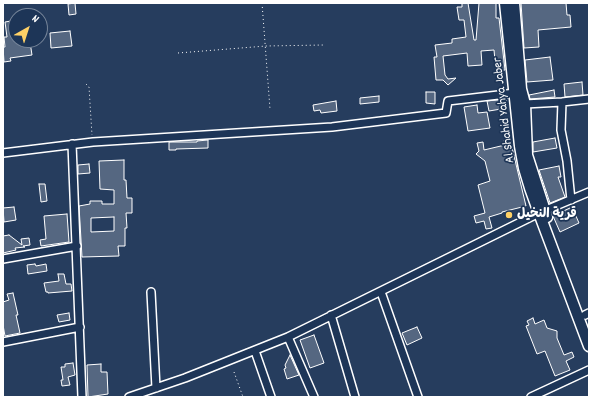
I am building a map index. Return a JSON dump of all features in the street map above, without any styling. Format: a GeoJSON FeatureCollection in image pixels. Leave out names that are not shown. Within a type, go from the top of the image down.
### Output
{"type":"FeatureCollection","features":[{"type":"Feature","properties":{"kind":"street","name":"Al Shahid Yahya Jaber"},"geometry":{"type":"LineString","coordinates":[[505,3],[520,146],[530,188],[587,314],[589,327]]}},
{"type":"Feature","properties":{"kind":"street","name":"Al Shahid Yahya Jaber"},"geometry":{"type":"LineString","coordinates":[[514,3],[521,89],[525,104],[528,155],[542,212],[589,346]]}},
{"type":"Feature","properties":{"kind":"street"},"geometry":{"type":"LineString","coordinates":[[3,153],[93,142],[332,127],[446,113],[448,102],[515,93],[525,104],[589,99]]}},
{"type":"Feature","properties":{"kind":"street"},"geometry":{"type":"LineString","coordinates":[[562,102],[561,130],[567,161],[571,200]]}},
{"type":"Feature","properties":{"kind":"street"},"geometry":{"type":"LineString","coordinates":[[72,144],[82,397]]}},
{"type":"Feature","properties":{"kind":"street"},"geometry":{"type":"LineString","coordinates":[[130,397],[255,351],[288,337],[542,212],[589,192]]}},
{"type":"Feature","properties":{"kind":"street"},"geometry":{"type":"LineString","coordinates":[[3,259],[77,246]]}},
{"type":"Feature","properties":{"kind":"street"},"geometry":{"type":"LineString","coordinates":[[151,292],[156,388]]}},
{"type":"Feature","properties":{"kind":"street"},"geometry":{"type":"LineString","coordinates":[[381,292],[418,397]]}},
{"type":"Feature","properties":{"kind":"street"},"geometry":{"type":"LineString","coordinates":[[331,315],[355,397]]}},
{"type":"Feature","properties":{"kind":"street"},"geometry":{"type":"LineString","coordinates":[[3,342],[80,326]]}},
{"type":"Feature","properties":{"kind":"street"},"geometry":{"type":"LineString","coordinates":[[288,337],[314,397]]}},
{"type":"Feature","properties":{"kind":"street"},"geometry":{"type":"LineString","coordinates":[[255,351],[271,397]]}},
{"type":"Feature","properties":{"kind":"street"},"geometry":{"type":"LineString","coordinates":[[531,397],[589,370]]}},
{"type":"Feature","properties":{"kind":"path"},"geometry":{"type":"LineString","coordinates":[[262,3],[270,109]]}},
{"type":"Feature","properties":{"kind":"path"},"geometry":{"type":"LineString","coordinates":[[178,53],[266,46],[324,45]]}},
{"type":"Feature","properties":{"kind":"path"},"geometry":{"type":"LineString","coordinates":[[86,84],[89,87],[90,119],[93,142]]}},
{"type":"Feature","properties":{"kind":"path"},"geometry":{"type":"LineString","coordinates":[[234,372],[243,397]]}},
{"type":"Feature","properties":{"kind":"building"},"geometry":{"type":"Polygon","coordinates":[[[75,3],[76,14],[69,15],[68,4],[75,3]]]}},
{"type":"Feature","properties":{"kind":"building"},"geometry":{"type":"Polygon","coordinates":[[[462,3],[468,3],[474,40],[476,40],[479,3],[496,3],[496,18],[499,18],[505,70],[496,71],[494,50],[481,51],[482,65],[468,66],[467,53],[443,56],[445,75],[448,79],[456,78],[448,85],[443,80],[436,80],[434,57],[437,57],[435,45],[452,43],[452,39],[466,37],[464,20],[459,20],[457,7],[462,7],[462,3]]]}},
{"type":"Feature","properties":{"kind":"building"},"geometry":{"type":"Polygon","coordinates":[[[521,3],[566,3],[567,15],[570,15],[571,27],[538,30],[539,47],[524,48],[521,3]]]}},
{"type":"Feature","properties":{"kind":"building"},"geometry":{"type":"Polygon","coordinates":[[[5,22],[8,22],[8,48],[31,48],[32,55],[10,58],[11,61],[4,62],[4,37],[7,37],[5,22]]]}},
{"type":"Feature","properties":{"kind":"building"},"geometry":{"type":"Polygon","coordinates":[[[70,31],[72,46],[51,48],[50,33],[70,31]]]}},
{"type":"Feature","properties":{"kind":"building"},"geometry":{"type":"Polygon","coordinates":[[[550,57],[553,80],[527,82],[525,60],[550,57]]]}},
{"type":"Feature","properties":{"kind":"building"},"geometry":{"type":"Polygon","coordinates":[[[582,82],[583,95],[565,97],[564,84],[582,82]]]}},
{"type":"Feature","properties":{"kind":"building"},"geometry":{"type":"Polygon","coordinates":[[[554,90],[555,97],[530,99],[529,95],[554,90]]]}},
{"type":"Feature","properties":{"kind":"building"},"geometry":{"type":"Polygon","coordinates":[[[426,92],[435,92],[435,104],[426,103],[426,92]]]}},
{"type":"Feature","properties":{"kind":"building"},"geometry":{"type":"Polygon","coordinates":[[[379,96],[379,102],[360,104],[360,98],[379,96]]]}},
{"type":"Feature","properties":{"kind":"building"},"geometry":{"type":"Polygon","coordinates":[[[506,99],[507,108],[489,111],[487,101],[506,99]]]}},
{"type":"Feature","properties":{"kind":"building"},"geometry":{"type":"Polygon","coordinates":[[[336,101],[337,111],[321,113],[320,110],[314,111],[313,105],[336,101]]]}},
{"type":"Feature","properties":{"kind":"building"},"geometry":{"type":"Polygon","coordinates":[[[477,105],[478,113],[487,112],[490,128],[468,131],[464,107],[477,105]]]}},
{"type":"Feature","properties":{"kind":"building"},"geometry":{"type":"Polygon","coordinates":[[[555,138],[557,148],[533,152],[533,142],[555,138]]]}},
{"type":"Feature","properties":{"kind":"building"},"geometry":{"type":"Polygon","coordinates":[[[510,139],[526,206],[489,217],[492,228],[486,229],[484,221],[476,223],[474,216],[485,213],[478,185],[490,181],[485,161],[476,154],[479,151],[477,143],[483,142],[484,150],[505,145],[504,140],[510,139]]]}},
{"type":"Feature","properties":{"kind":"building"},"geometry":{"type":"Polygon","coordinates":[[[208,140],[208,148],[169,150],[169,142],[197,142],[208,140]]]}},
{"type":"Feature","properties":{"kind":"building"},"geometry":{"type":"Polygon","coordinates":[[[124,160],[124,180],[126,180],[127,198],[132,198],[132,213],[126,213],[127,228],[125,228],[125,246],[118,246],[119,256],[82,257],[79,206],[90,204],[90,201],[102,201],[102,204],[114,204],[114,190],[100,189],[99,161],[124,160]],[[114,217],[91,218],[91,232],[114,231],[114,217]]]}},
{"type":"Feature","properties":{"kind":"building"},"geometry":{"type":"Polygon","coordinates":[[[89,164],[90,173],[78,174],[78,165],[89,164]]]}},
{"type":"Feature","properties":{"kind":"building"},"geometry":{"type":"Polygon","coordinates":[[[559,166],[561,177],[558,177],[565,197],[550,203],[539,170],[559,166]]]}},
{"type":"Feature","properties":{"kind":"building"},"geometry":{"type":"Polygon","coordinates":[[[39,184],[45,184],[47,201],[41,202],[39,184]]]}},
{"type":"Feature","properties":{"kind":"building"},"geometry":{"type":"Polygon","coordinates":[[[14,207],[16,220],[4,222],[3,208],[14,207]]]}},
{"type":"Feature","properties":{"kind":"building"},"geometry":{"type":"Polygon","coordinates":[[[572,207],[579,223],[560,232],[553,216],[572,207]]]}},
{"type":"Feature","properties":{"kind":"building"},"geometry":{"type":"Polygon","coordinates":[[[67,214],[69,242],[41,246],[40,240],[46,239],[44,216],[67,214]]]}},
{"type":"Feature","properties":{"kind":"building"},"geometry":{"type":"Polygon","coordinates":[[[9,235],[22,245],[21,239],[29,238],[30,245],[15,248],[16,250],[3,253],[3,236],[9,235]]]}},
{"type":"Feature","properties":{"kind":"building"},"geometry":{"type":"Polygon","coordinates":[[[35,264],[36,266],[46,264],[47,271],[28,274],[27,265],[35,264]]]}},
{"type":"Feature","properties":{"kind":"building"},"geometry":{"type":"Polygon","coordinates":[[[58,274],[64,274],[66,284],[71,284],[72,291],[46,292],[44,283],[59,281],[58,274]]]}},
{"type":"Feature","properties":{"kind":"building"},"geometry":{"type":"Polygon","coordinates":[[[13,293],[20,333],[5,336],[3,325],[3,302],[9,300],[7,294],[13,293]]]}},
{"type":"Feature","properties":{"kind":"building"},"geometry":{"type":"Polygon","coordinates":[[[69,313],[70,320],[59,322],[57,315],[69,313]]]}},
{"type":"Feature","properties":{"kind":"building"},"geometry":{"type":"Polygon","coordinates":[[[533,318],[535,324],[544,320],[547,328],[557,331],[557,338],[564,355],[572,352],[574,357],[566,361],[570,370],[555,376],[545,351],[537,354],[526,326],[529,325],[527,321],[533,318]]]}},
{"type":"Feature","properties":{"kind":"building"},"geometry":{"type":"Polygon","coordinates":[[[417,327],[422,338],[407,345],[402,333],[417,327]]]}},
{"type":"Feature","properties":{"kind":"building"},"geometry":{"type":"Polygon","coordinates":[[[314,335],[324,363],[310,368],[300,340],[314,335]]]}},
{"type":"Feature","properties":{"kind":"building"},"geometry":{"type":"Polygon","coordinates":[[[290,355],[299,375],[287,379],[284,369],[286,368],[285,365],[290,355]]]}},
{"type":"Feature","properties":{"kind":"building"},"geometry":{"type":"Polygon","coordinates":[[[73,363],[75,375],[68,377],[70,385],[62,386],[61,380],[63,380],[61,367],[65,367],[65,364],[73,363]]]}},
{"type":"Feature","properties":{"kind":"building"},"geometry":{"type":"Polygon","coordinates":[[[101,364],[101,372],[107,372],[108,394],[88,397],[87,365],[101,364]]]}},
{"type":"Feature","properties":{"kind":"place","name":"قرية النخيل"},"geometry":{"type":"Point","coordinates":[509,215]}}]}
